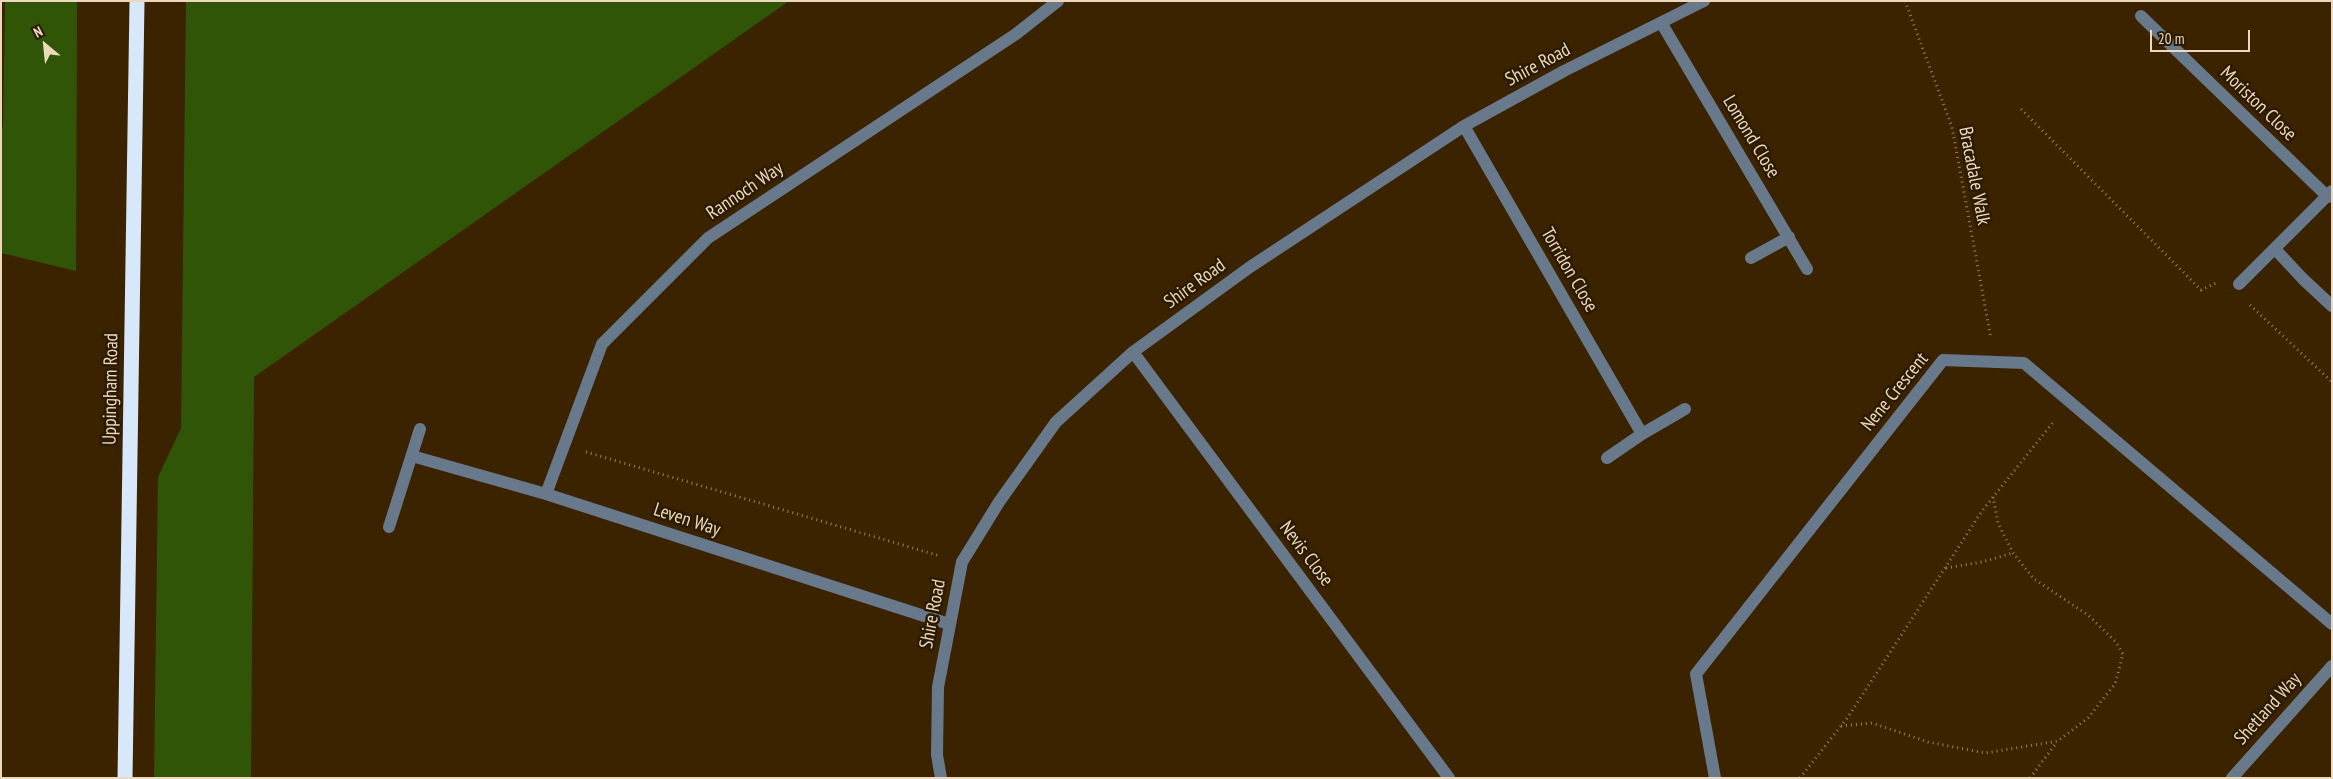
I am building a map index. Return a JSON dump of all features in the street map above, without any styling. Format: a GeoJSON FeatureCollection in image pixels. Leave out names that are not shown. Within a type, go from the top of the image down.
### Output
{"type":"FeatureCollection","features":[{"type":"Feature","properties":{"kind":"highway","name":"Uppingham Road"},"geometry":{"type":"LineString","coordinates":[[125,778],[137,1]]}},
{"type":"Feature","properties":{"kind":"street","name":"Rannoch Way"},"geometry":{"type":"LineString","coordinates":[[546,494],[602,344],[708,238],[1016,34],[1058,1]]}},
{"type":"Feature","properties":{"kind":"street","name":"Shire Road"},"geometry":{"type":"LineString","coordinates":[[941,778],[937,755],[938,687],[962,562],[999,502],[1056,422],[1133,352],[1250,267],[1464,126],[1564,71],[1662,24],[1704,1]]}},
{"type":"Feature","properties":{"kind":"street","name":"Moriston Close"},"geometry":{"type":"LineString","coordinates":[[2141,16],[2330,194],[2239,284]]}},
{"type":"Feature","properties":{"kind":"street","name":"Lomond Close"},"geometry":{"type":"LineString","coordinates":[[1662,24],[1808,269]]}},
{"type":"Feature","properties":{"kind":"street","name":"Torridon Close"},"geometry":{"type":"LineString","coordinates":[[1464,126],[1642,434]]}},
{"type":"Feature","properties":{"kind":"street"},"geometry":{"type":"LineString","coordinates":[[1751,258],[1789,237]]}},
{"type":"Feature","properties":{"kind":"street"},"geometry":{"type":"LineString","coordinates":[[2275,249],[2332,306]]}},
{"type":"Feature","properties":{"kind":"street","name":"Nevis Close"},"geometry":{"type":"LineString","coordinates":[[1133,352],[1449,778]]}},
{"type":"Feature","properties":{"kind":"street","name":"Nene Crescent"},"geometry":{"type":"LineString","coordinates":[[1714,778],[1696,674],[1943,360],[2024,363],[2332,624]]}},
{"type":"Feature","properties":{"kind":"street"},"geometry":{"type":"LineString","coordinates":[[1607,458],[1642,434],[1685,409]]}},
{"type":"Feature","properties":{"kind":"street"},"geometry":{"type":"LineString","coordinates":[[389,527],[420,429]]}},
{"type":"Feature","properties":{"kind":"street","name":"Leven Way"},"geometry":{"type":"LineString","coordinates":[[412,456],[546,494],[949,624]]}},
{"type":"Feature","properties":{"kind":"street","name":"Shetland Way"},"geometry":{"type":"LineString","coordinates":[[2232,778],[2332,666]]}},
{"type":"Feature","properties":{"kind":"path","name":"Bracadale Walk"},"geometry":{"type":"LineString","coordinates":[[1904,1],[1952,127],[1996,362]]}},
{"type":"Feature","properties":{"kind":"path"},"geometry":{"type":"LineString","coordinates":[[2021,109],[2201,290],[2218,282],[2239,284],[2240,296],[2332,382]]}},
{"type":"Feature","properties":{"kind":"path"},"geometry":{"type":"LineString","coordinates":[[1800,778],[1841,726],[1993,497],[2069,402]]}},
{"type":"Feature","properties":{"kind":"path"},"geometry":{"type":"LineString","coordinates":[[564,445],[962,562]]}},
{"type":"Feature","properties":{"kind":"path"},"geometry":{"type":"LineString","coordinates":[[1993,497],[1998,523],[2013,553],[2034,579],[2088,615],[2116,642],[2123,654],[2115,684],[2088,718],[2058,741],[2030,778]]}},
{"type":"Feature","properties":{"kind":"path"},"geometry":{"type":"LineString","coordinates":[[1945,568],[1982,562],[2013,553]]}},
{"type":"Feature","properties":{"kind":"path"},"geometry":{"type":"LineString","coordinates":[[1841,726],[1872,723],[1928,742],[1985,752],[2058,741]]}},
{"type":"Feature","properties":{"kind":"green space"},"geometry":{"type":"Polygon","coordinates":[[[5,1],[77,1],[76,271],[1,253],[1,129],[3,127],[5,1]]]}},
{"type":"Feature","properties":{"kind":"green space"},"geometry":{"type":"Polygon","coordinates":[[[186,1],[789,1],[254,377],[251,778],[154,778],[158,477],[181,428],[186,1]]]}}]}
